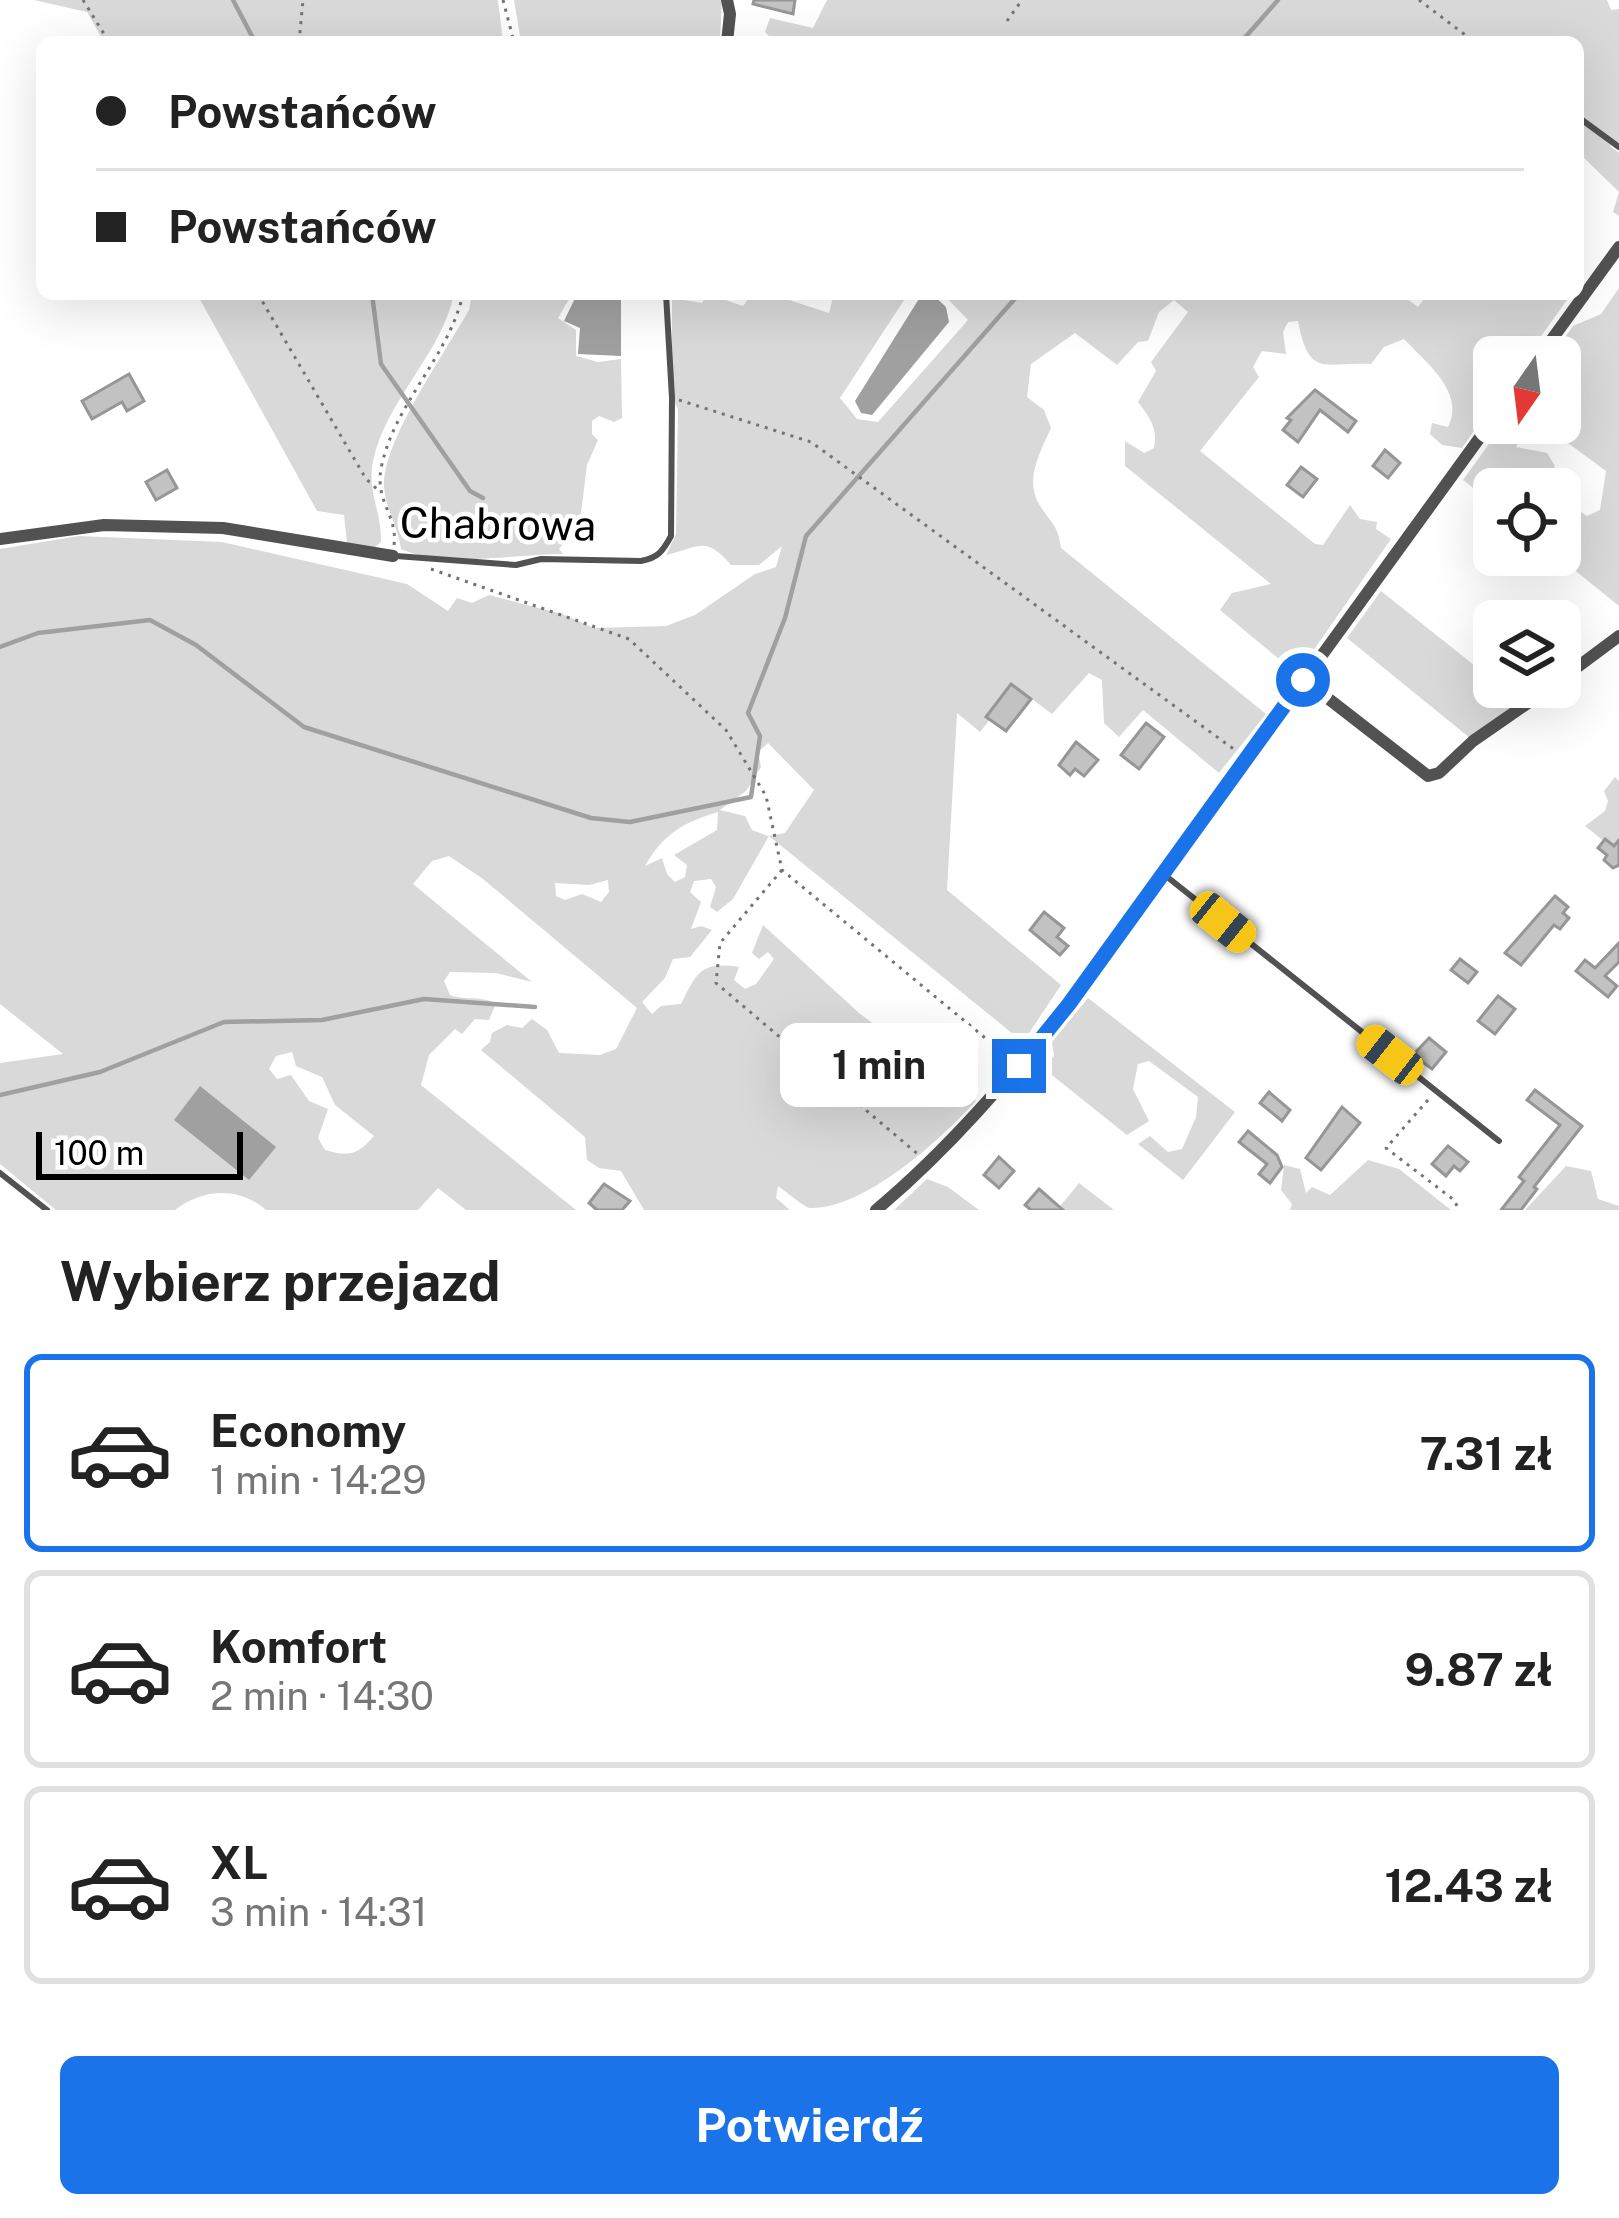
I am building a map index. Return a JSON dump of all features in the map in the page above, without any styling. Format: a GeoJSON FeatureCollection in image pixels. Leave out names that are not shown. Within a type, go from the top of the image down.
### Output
{"type":"FeatureCollection","features":[{"type":"Feature","properties":{"kind":"street"},"geometry":{"type":"LineString","coordinates":[[728,0],[728,36]]}},
{"type":"Feature","properties":{"kind":"street"},"geometry":{"type":"LineString","coordinates":[[1584,295],[1619,247]]}},
{"type":"Feature","properties":{"kind":"street"},"geometry":{"type":"LineString","coordinates":[[1553,336],[1580,300]]}},
{"type":"Feature","properties":{"kind":"street"},"geometry":{"type":"LineString","coordinates":[[876,1210],[930,1165],[1019,1066],[1475,444]]}},
{"type":"Feature","properties":{"kind":"street","name":"Chabrowa"},"geometry":{"type":"LineString","coordinates":[[0,538],[104,525],[223,528],[393,556]]}},
{"type":"Feature","properties":{"kind":"street"},"geometry":{"type":"LineString","coordinates":[[1581,665],[1619,637]]}},
{"type":"Feature","properties":{"kind":"street"},"geometry":{"type":"LineString","coordinates":[[1303,680],[1428,776],[1439,773],[1473,741],[1521,708]]}},
{"type":"Feature","properties":{"kind":"lane"},"geometry":{"type":"LineString","coordinates":[[1584,121],[1619,147]]}},
{"type":"Feature","properties":{"kind":"lane","name":"Chabrowa"},"geometry":{"type":"LineString","coordinates":[[393,556],[516,565],[541,559],[654,559],[664,550],[671,536],[672,398],[666,300]]}},
{"type":"Feature","properties":{"kind":"lane"},"geometry":{"type":"LineString","coordinates":[[1163,874],[1498,1142]]}},
{"type":"Feature","properties":{"kind":"lane"},"geometry":{"type":"LineString","coordinates":[[0,1173],[47,1210]]}},
{"type":"Feature","properties":{"kind":"path"},"geometry":{"type":"LineString","coordinates":[[83,0],[105,36]]}},
{"type":"Feature","properties":{"kind":"path"},"geometry":{"type":"LineString","coordinates":[[299,36],[303,0]]}},
{"type":"Feature","properties":{"kind":"path"},"geometry":{"type":"LineString","coordinates":[[503,0],[512,36]]}},
{"type":"Feature","properties":{"kind":"path"},"geometry":{"type":"LineString","coordinates":[[1007,21],[1022,0]]}},
{"type":"Feature","properties":{"kind":"path"},"geometry":{"type":"LineString","coordinates":[[1419,0],[1467,36]]}},
{"type":"Feature","properties":{"kind":"path"},"geometry":{"type":"LineString","coordinates":[[262,300],[366,479],[378,491],[395,533],[393,556],[629,639],[726,730],[766,796],[782,870],[1019,1066]]}},
{"type":"Feature","properties":{"kind":"path"},"geometry":{"type":"LineString","coordinates":[[378,491],[388,440],[462,300]]}},
{"type":"Feature","properties":{"kind":"path"},"geometry":{"type":"LineString","coordinates":[[672,398],[811,442],[1247,759]]}},
{"type":"Feature","properties":{"kind":"path"},"geometry":{"type":"LineString","coordinates":[[782,870],[720,943],[716,983],[930,1165]]}},
{"type":"Feature","properties":{"kind":"path"},"geometry":{"type":"LineString","coordinates":[[1436,1091],[1386,1148],[1454,1200],[1459,1210]]}},
{"type":"Feature","properties":{"kind":"shaded area"},"geometry":{"type":"Polygon","coordinates":[[[34,0],[498,0],[502,36],[101,36],[87,12],[34,0]]]}},
{"type":"Feature","properties":{"kind":"shaded area"},"geometry":{"type":"Polygon","coordinates":[[[514,0],[722,0],[720,36],[520,36],[514,0]]]}},
{"type":"Feature","properties":{"kind":"shaded area"},"geometry":{"type":"Polygon","coordinates":[[[827,0],[1607,0],[1611,10],[1619,9],[1619,142],[1610,146],[1619,153],[1619,192],[1584,158],[1584,36],[769,36],[765,32],[770,18],[813,28],[827,0]]]}},
{"type":"Feature","properties":{"kind":"shaded area"},"geometry":{"type":"Polygon","coordinates":[[[1619,288],[1619,606],[1581,575],[1581,512],[1587,516],[1600,510],[1606,471],[1569,444],[1581,444],[1581,336],[1566,336],[1573,326],[1601,314],[1619,288]]]}},
{"type":"Feature","properties":{"kind":"shaded area"},"geometry":{"type":"Polygon","coordinates":[[[200,300],[452,300],[438,337],[389,418],[373,461],[381,542],[374,548],[347,543],[344,515],[317,511],[200,300]]]}},
{"type":"Feature","properties":{"kind":"shaded area"},"geometry":{"type":"Polygon","coordinates":[[[471,300],[568,300],[558,318],[576,330],[576,356],[598,362],[621,359],[622,418],[614,422],[599,416],[592,421],[592,434],[598,440],[587,465],[578,537],[566,540],[559,549],[563,554],[459,559],[401,549],[385,494],[386,467],[404,421],[471,300]]]}},
{"type":"Feature","properties":{"kind":"shaded area"},"geometry":{"type":"Polygon","coordinates":[[[574,300],[621,300],[621,356],[578,354],[580,328],[564,321],[574,300]]]}},
{"type":"Feature","properties":{"kind":"shaded area"},"geometry":{"type":"Polygon","coordinates":[[[672,300],[726,300],[743,306],[748,300],[789,300],[829,313],[832,300],[904,300],[840,398],[857,419],[878,422],[968,320],[949,300],[1174,300],[1159,312],[1148,341],[1138,342],[1117,365],[1075,333],[1031,364],[1027,397],[1044,410],[1051,428],[1036,465],[1035,494],[1061,548],[1266,714],[1219,773],[1143,710],[1119,737],[1104,723],[1102,680],[1089,673],[1052,714],[1016,687],[980,732],[957,713],[947,890],[1061,985],[1023,1042],[769,836],[733,899],[717,912],[710,907],[716,887],[711,879],[694,881],[690,892],[701,902],[691,929],[712,930],[690,957],[673,959],[665,978],[642,1002],[652,1014],[661,1006],[681,1004],[696,977],[708,968],[739,967],[734,980],[745,989],[756,984],[774,959],[768,952],[759,959],[752,953],[763,925],[859,1013],[976,1101],[923,1152],[854,1197],[809,1208],[778,1186],[776,1198],[790,1210],[644,1210],[621,1171],[599,1168],[587,1160],[585,1137],[481,1050],[492,1033],[507,1025],[522,1028],[532,1019],[547,1030],[559,1053],[600,1055],[616,1049],[637,1008],[449,856],[432,861],[413,884],[532,982],[496,973],[450,972],[444,981],[450,995],[496,1003],[489,1020],[475,1019],[462,1034],[455,1029],[429,1055],[421,1085],[576,1210],[466,1210],[438,1188],[418,1210],[266,1210],[244,1197],[221,1193],[198,1197],[175,1210],[56,1210],[0,1164],[0,1063],[63,1054],[0,1004],[0,549],[79,536],[222,542],[407,584],[448,611],[457,598],[472,603],[489,595],[562,614],[594,628],[666,626],[695,615],[755,574],[776,567],[782,546],[759,565],[731,565],[715,550],[702,546],[666,555],[676,534],[678,409],[672,398],[672,300]],[[768,743],[758,752],[761,767],[746,791],[720,810],[745,816],[752,830],[768,836],[785,833],[814,790],[768,743]],[[718,812],[685,825],[667,837],[645,866],[662,858],[675,882],[685,877],[687,865],[674,855],[717,830],[718,812]],[[608,880],[589,885],[555,883],[556,896],[565,900],[582,894],[601,902],[609,892],[608,880]],[[292,1052],[276,1056],[269,1069],[277,1079],[291,1075],[309,1101],[328,1109],[318,1138],[325,1150],[352,1153],[363,1147],[374,1136],[335,1105],[322,1077],[296,1066],[292,1052]]]}},
{"type":"Feature","properties":{"kind":"shaded area"},"geometry":{"type":"Polygon","coordinates":[[[918,300],[938,300],[946,307],[949,322],[872,415],[861,413],[855,401],[918,300]]]}},
{"type":"Feature","properties":{"kind":"shaded area"},"geometry":{"type":"Polygon","coordinates":[[[1174,300],[1408,300],[1418,307],[1423,300],[1567,300],[1541,336],[1473,336],[1473,432],[1462,448],[1442,445],[1430,434],[1432,423],[1448,427],[1452,402],[1441,378],[1404,339],[1384,347],[1371,364],[1321,364],[1308,352],[1298,321],[1288,322],[1283,332],[1286,354],[1262,351],[1253,367],[1259,377],[1200,451],[1315,544],[1323,545],[1350,505],[1360,519],[1377,522],[1376,529],[1391,539],[1297,674],[1220,610],[1232,593],[1271,584],[1125,466],[1125,441],[1144,453],[1154,448],[1152,424],[1138,402],[1156,371],[1151,362],[1188,312],[1174,300]]]}},
{"type":"Feature","properties":{"kind":"shaded area"},"geometry":{"type":"Polygon","coordinates":[[[1489,444],[1518,444],[1547,453],[1555,466],[1473,468],[1473,488],[1463,480],[1489,444]]]}},
{"type":"Feature","properties":{"kind":"shaded area"},"geometry":{"type":"Polygon","coordinates":[[[1381,591],[1473,664],[1473,708],[1512,708],[1470,738],[1347,638],[1381,591]]]}},
{"type":"Feature","properties":{"kind":"shaded area"},"geometry":{"type":"Polygon","coordinates":[[[1615,777],[1619,781],[1619,853],[1585,826],[1605,811],[1604,791],[1615,777]]]}},
{"type":"Feature","properties":{"kind":"shaded area"},"geometry":{"type":"Polygon","coordinates":[[[1088,998],[1235,1112],[1183,1180],[1138,1144],[1150,1136],[1168,1152],[1182,1149],[1196,1117],[1198,1097],[1149,1061],[1138,1064],[1133,1089],[1149,1121],[1127,1135],[1043,1068],[1054,1056],[1052,1042],[1088,998]]]}},
{"type":"Feature","properties":{"kind":"shaded area"},"geometry":{"type":"Polygon","coordinates":[[[200,1086],[276,1147],[249,1180],[174,1120],[200,1086]]]}},
{"type":"Feature","properties":{"kind":"shaded area"},"geometry":{"type":"Polygon","coordinates":[[[1368,1160],[1399,1169],[1451,1210],[1290,1210],[1292,1204],[1281,1190],[1284,1165],[1300,1169],[1306,1193],[1312,1187],[1330,1195],[1368,1160]]]}},
{"type":"Feature","properties":{"kind":"shaded area"},"geometry":{"type":"Polygon","coordinates":[[[1566,1166],[1591,1171],[1598,1199],[1619,1210],[1525,1210],[1566,1166]]]}},
{"type":"Feature","properties":{"kind":"shaded area"},"geometry":{"type":"Polygon","coordinates":[[[927,1179],[948,1187],[979,1210],[894,1210],[927,1179]]]}},
{"type":"Feature","properties":{"kind":"shaded area"},"geometry":{"type":"Polygon","coordinates":[[[1079,1183],[1114,1210],[1057,1210],[1079,1183]]]}},
{"type":"Feature","properties":{"kind":"building"},"geometry":{"type":"Polygon","coordinates":[[[754,0],[795,0],[793,14],[753,4],[754,0]]]}},
{"type":"Feature","properties":{"kind":"building"},"geometry":{"type":"Polygon","coordinates":[[[129,374],[144,401],[127,411],[122,402],[92,419],[82,401],[129,374]]]}},
{"type":"Feature","properties":{"kind":"building"},"geometry":{"type":"Polygon","coordinates":[[[1315,390],[1356,421],[1348,432],[1320,410],[1298,442],[1283,430],[1291,420],[1287,418],[1315,390]]]}},
{"type":"Feature","properties":{"kind":"building"},"geometry":{"type":"Polygon","coordinates":[[[1385,450],[1400,463],[1388,478],[1373,466],[1385,450]]]}},
{"type":"Feature","properties":{"kind":"building"},"geometry":{"type":"Polygon","coordinates":[[[1301,467],[1317,479],[1303,497],[1287,485],[1301,467]]]}},
{"type":"Feature","properties":{"kind":"building"},"geometry":{"type":"Polygon","coordinates":[[[167,470],[177,488],[156,500],[146,482],[167,470]]]}},
{"type":"Feature","properties":{"kind":"building"},"geometry":{"type":"Polygon","coordinates":[[[1011,684],[1031,699],[1006,731],[986,717],[1011,684]]]}},
{"type":"Feature","properties":{"kind":"building"},"geometry":{"type":"Polygon","coordinates":[[[1146,723],[1164,737],[1139,769],[1121,755],[1146,723]]]}},
{"type":"Feature","properties":{"kind":"building"},"geometry":{"type":"Polygon","coordinates":[[[1076,742],[1098,760],[1084,776],[1075,769],[1070,775],[1059,765],[1076,742]]]}},
{"type":"Feature","properties":{"kind":"building"},"geometry":{"type":"Polygon","coordinates":[[[1605,839],[1614,846],[1619,840],[1619,865],[1613,868],[1598,848],[1605,839]]]}},
{"type":"Feature","properties":{"kind":"building"},"geometry":{"type":"Polygon","coordinates":[[[1555,896],[1568,907],[1563,913],[1569,918],[1560,929],[1554,925],[1521,965],[1505,953],[1555,896]]]}},
{"type":"Feature","properties":{"kind":"building"},"geometry":{"type":"Polygon","coordinates":[[[1044,912],[1064,928],[1057,937],[1068,946],[1060,955],[1030,930],[1044,912]]]}},
{"type":"Feature","properties":{"kind":"building"},"geometry":{"type":"Polygon","coordinates":[[[1619,943],[1619,962],[1605,976],[1617,986],[1608,997],[1576,971],[1585,960],[1595,968],[1619,943]]]}},
{"type":"Feature","properties":{"kind":"building"},"geometry":{"type":"Polygon","coordinates":[[[1460,959],[1477,972],[1468,983],[1451,970],[1460,959]]]}},
{"type":"Feature","properties":{"kind":"building"},"geometry":{"type":"Polygon","coordinates":[[[1498,996],[1515,1009],[1495,1034],[1478,1021],[1498,996]]]}},
{"type":"Feature","properties":{"kind":"building"},"geometry":{"type":"Polygon","coordinates":[[[1429,1038],[1446,1052],[1432,1069],[1413,1055],[1429,1038]]]}},
{"type":"Feature","properties":{"kind":"building"},"geometry":{"type":"Polygon","coordinates":[[[1535,1090],[1582,1126],[1521,1210],[1501,1210],[1524,1181],[1519,1177],[1560,1125],[1527,1100],[1535,1090]]]}},
{"type":"Feature","properties":{"kind":"building"},"geometry":{"type":"Polygon","coordinates":[[[1269,1092],[1290,1110],[1282,1121],[1260,1103],[1269,1092]]]}},
{"type":"Feature","properties":{"kind":"building"},"geometry":{"type":"Polygon","coordinates":[[[1342,1107],[1360,1123],[1321,1170],[1306,1158],[1342,1107]]]}},
{"type":"Feature","properties":{"kind":"building"},"geometry":{"type":"Polygon","coordinates":[[[1248,1131],[1277,1155],[1282,1167],[1270,1183],[1259,1174],[1267,1164],[1239,1142],[1248,1131]]]}},
{"type":"Feature","properties":{"kind":"building"},"geometry":{"type":"Polygon","coordinates":[[[1448,1146],[1468,1162],[1460,1171],[1454,1166],[1446,1176],[1432,1164],[1448,1146]]]}},
{"type":"Feature","properties":{"kind":"building"},"geometry":{"type":"Polygon","coordinates":[[[999,1157],[1014,1171],[999,1188],[984,1175],[999,1157]]]}},
{"type":"Feature","properties":{"kind":"building"},"geometry":{"type":"Polygon","coordinates":[[[604,1184],[630,1201],[622,1210],[597,1210],[589,1203],[604,1184]]]}},
{"type":"Feature","properties":{"kind":"building"},"geometry":{"type":"Polygon","coordinates":[[[1039,1189],[1063,1210],[1031,1210],[1025,1205],[1039,1189]]]}},
{"type":"Feature","properties":{"kind":"waterway"},"geometry":{"type":"LineString","coordinates":[[233,0],[252,36]]}},
{"type":"Feature","properties":{"kind":"waterway"},"geometry":{"type":"LineString","coordinates":[[1246,36],[1278,0]]}},
{"type":"Feature","properties":{"kind":"waterway"},"geometry":{"type":"LineString","coordinates":[[373,300],[381,364],[470,491],[483,498]]}},
{"type":"Feature","properties":{"kind":"waterway"},"geometry":{"type":"LineString","coordinates":[[0,647],[38,633],[150,620],[196,645],[304,727],[591,818],[630,822],[751,797],[760,736],[748,713],[785,618],[806,536],[1014,300]]}},
{"type":"Feature","properties":{"kind":"waterway"},"geometry":{"type":"LineString","coordinates":[[0,1095],[100,1072],[224,1022],[322,1020],[424,999],[535,1007]]}},
{"type":"Feature","properties":{"kind":"route"},"geometry":{"type":"LineString","coordinates":[[1019,1066],[1303,680]]}}]}
